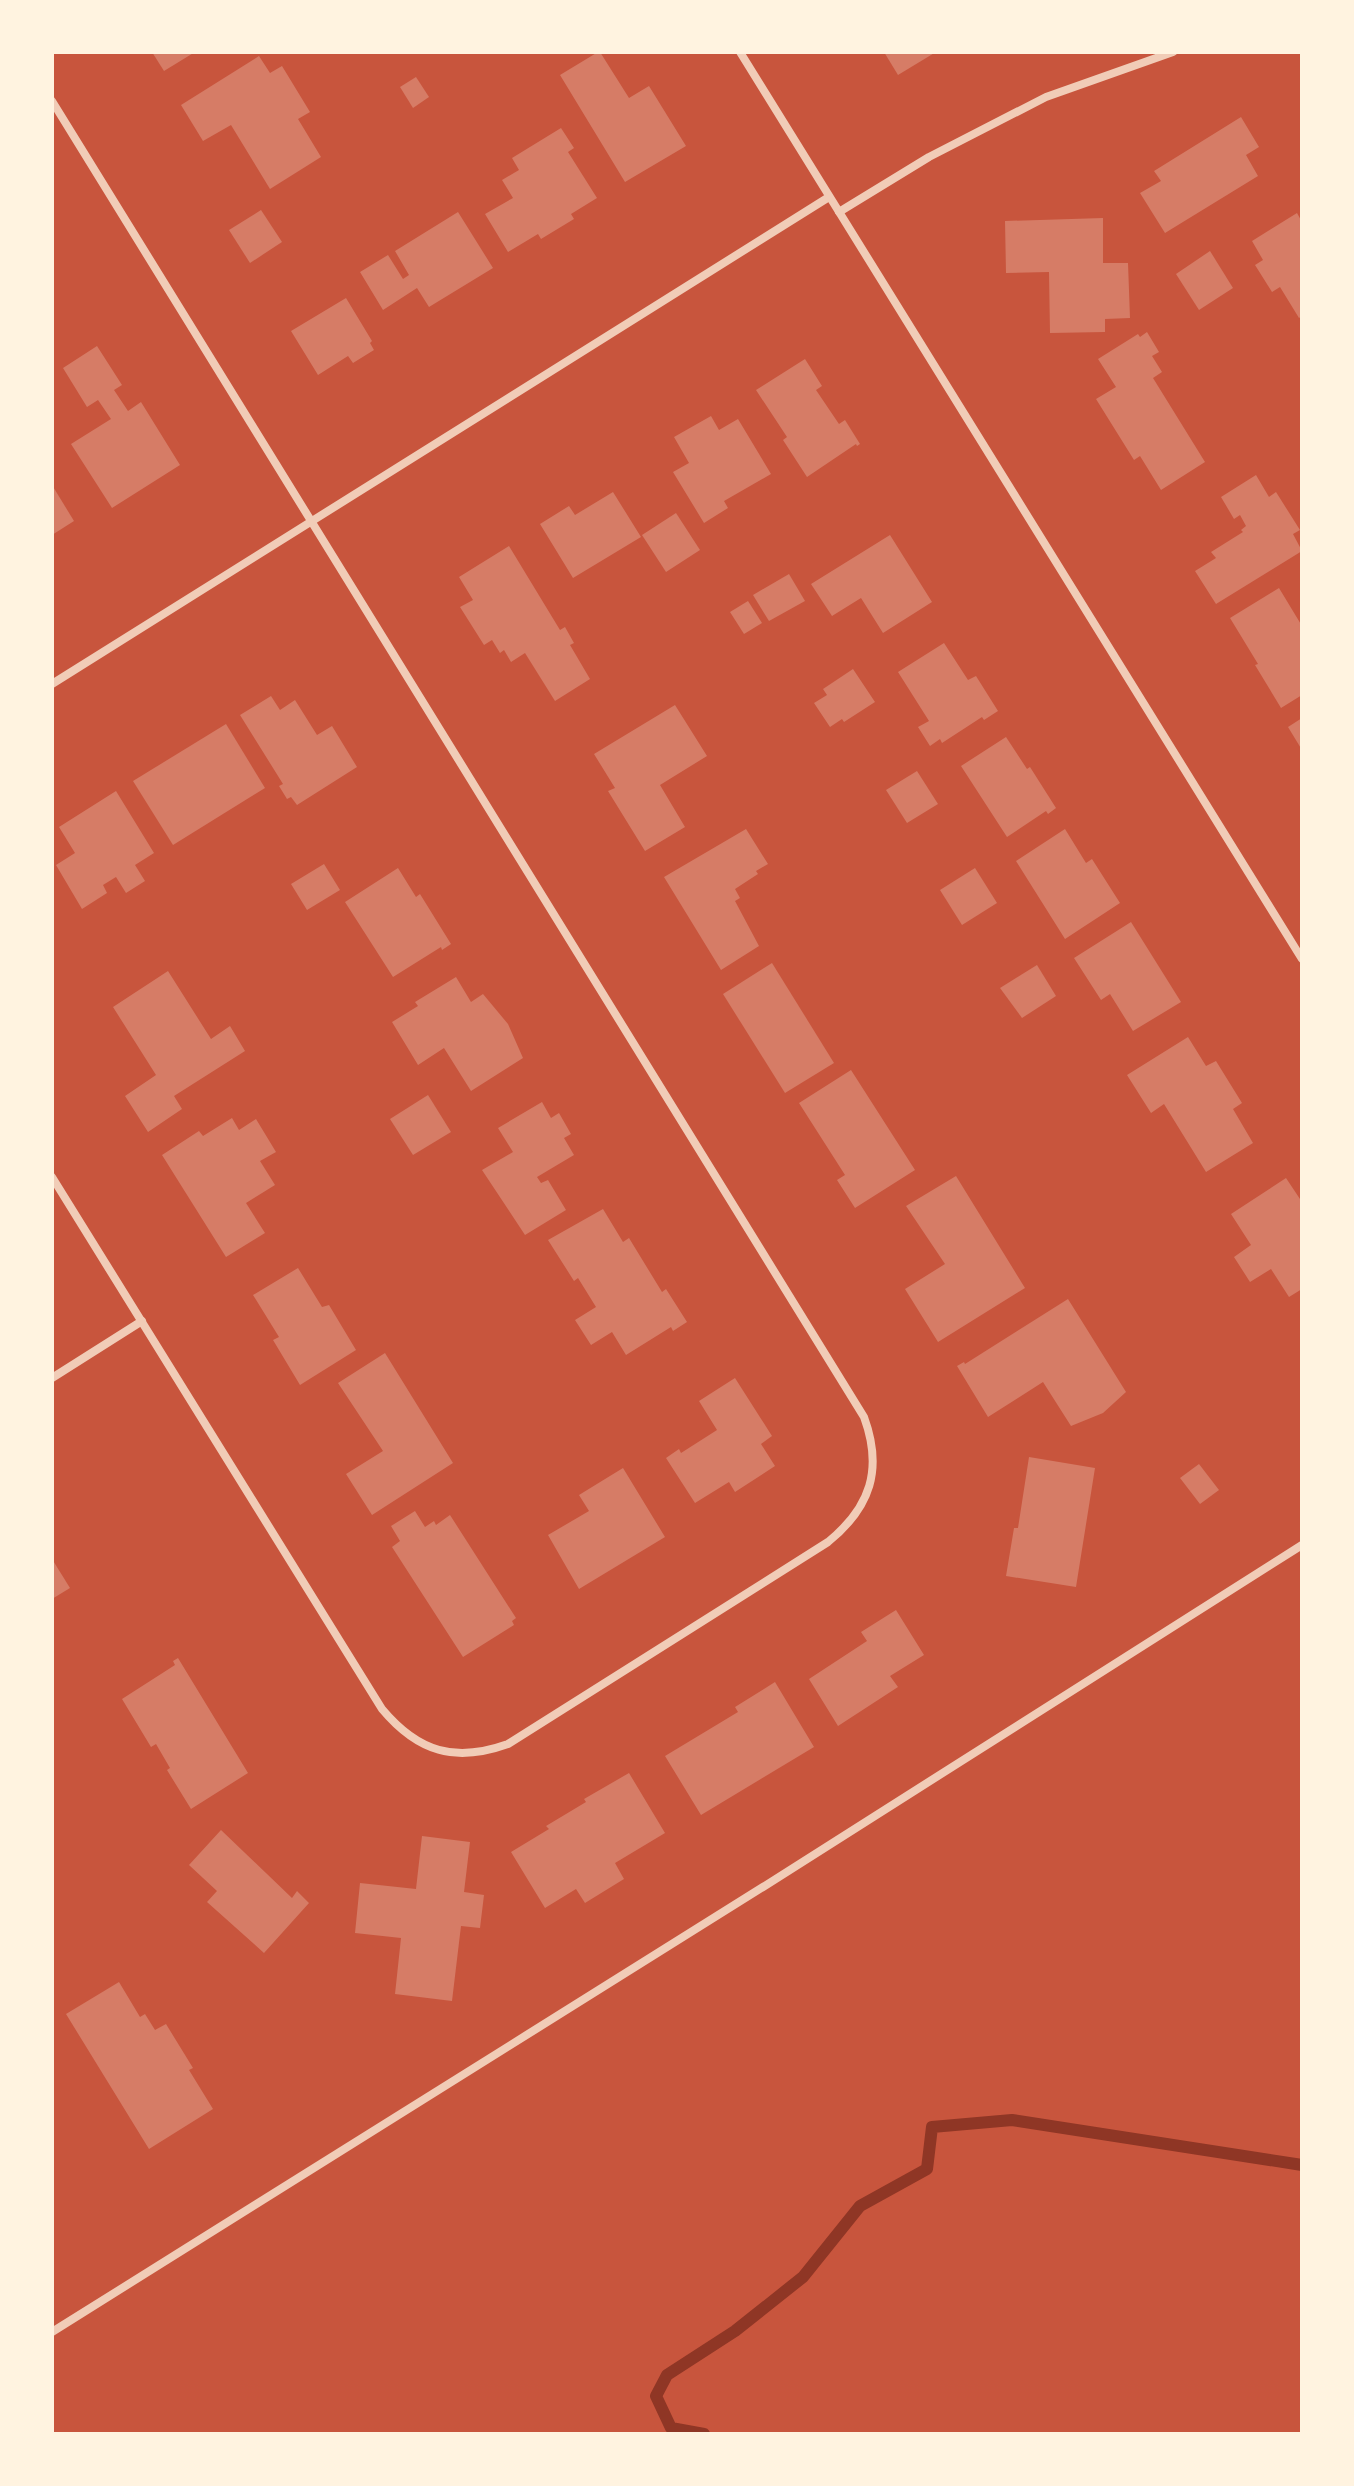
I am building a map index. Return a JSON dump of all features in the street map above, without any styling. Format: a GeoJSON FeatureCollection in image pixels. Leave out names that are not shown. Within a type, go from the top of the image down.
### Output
{"type":"FeatureCollection","features":[{"type":"Feature","properties":{"kind":"street"},"geometry":{"type":"LineString","coordinates":[[740,52],[1302,959]]}},
{"type":"Feature","properties":{"kind":"street"},"geometry":{"type":"LineString","coordinates":[[839,212],[929,157],[1046,97],[1173,52]]}},
{"type":"Feature","properties":{"kind":"street"},"geometry":{"type":"LineString","coordinates":[[52,101],[864,1417],[872,1440],[874,1466],[866,1499],[848,1527],[828,1542],[508,1744],[484,1752],[451,1754],[419,1743],[398,1728],[382,1709],[52,1177]]}},
{"type":"Feature","properties":{"kind":"street"},"geometry":{"type":"LineString","coordinates":[[52,684],[829,197]]}},
{"type":"Feature","properties":{"kind":"street"},"geometry":{"type":"LineString","coordinates":[[52,1378],[142,1321]]}},
{"type":"Feature","properties":{"kind":"street"},"geometry":{"type":"LineString","coordinates":[[52,2332],[1302,1545]]}},
{"type":"Feature","properties":{"kind":"building"},"geometry":{"type":"Polygon","coordinates":[[[152,52],[195,52],[164,71],[152,52]]]}},
{"type":"Feature","properties":{"kind":"building"},"geometry":{"type":"Polygon","coordinates":[[[598,52],[629,98],[649,86],[686,146],[625,182],[560,75],[598,52]]]}},
{"type":"Feature","properties":{"kind":"building"},"geometry":{"type":"Polygon","coordinates":[[[884,52],[936,52],[898,75],[884,52]]]}},
{"type":"Feature","properties":{"kind":"building"},"geometry":{"type":"Polygon","coordinates":[[[259,56],[270,73],[282,66],[310,112],[298,119],[321,157],[270,189],[231,125],[203,141],[181,105],[259,56]]]}},
{"type":"Feature","properties":{"kind":"building"},"geometry":{"type":"Polygon","coordinates":[[[416,77],[429,97],[413,108],[400,87],[416,77]]]}},
{"type":"Feature","properties":{"kind":"building"},"geometry":{"type":"Polygon","coordinates":[[[1241,117],[1259,147],[1246,155],[1258,176],[1165,233],[1140,193],[1161,181],[1154,171],[1241,117]]]}},
{"type":"Feature","properties":{"kind":"building"},"geometry":{"type":"Polygon","coordinates":[[[561,128],[574,148],[568,152],[597,198],[571,214],[574,219],[541,239],[538,234],[508,252],[485,214],[513,198],[502,180],[519,170],[512,158],[561,128]]]}},
{"type":"Feature","properties":{"kind":"building"},"geometry":{"type":"Polygon","coordinates":[[[261,210],[282,242],[250,263],[229,230],[261,210]]]}},
{"type":"Feature","properties":{"kind":"building"},"geometry":{"type":"Polygon","coordinates":[[[458,212],[493,268],[429,307],[417,288],[383,310],[360,272],[388,255],[403,279],[409,275],[395,251],[458,212]]]}},
{"type":"Feature","properties":{"kind":"building"},"geometry":{"type":"Polygon","coordinates":[[[1297,213],[1302,222],[1302,316],[1299,318],[1280,287],[1272,292],[1255,265],[1263,260],[1252,241],[1297,213]]]}},
{"type":"Feature","properties":{"kind":"building"},"geometry":{"type":"Polygon","coordinates":[[[1103,218],[1103,263],[1128,263],[1130,318],[1105,319],[1105,332],[1050,333],[1049,272],[1006,273],[1005,221],[1103,218]]]}},
{"type":"Feature","properties":{"kind":"building"},"geometry":{"type":"Polygon","coordinates":[[[1210,251],[1233,288],[1199,310],[1176,274],[1210,251]]]}},
{"type":"Feature","properties":{"kind":"building"},"geometry":{"type":"Polygon","coordinates":[[[346,298],[372,341],[374,350],[353,363],[348,356],[318,375],[291,331],[346,298]]]}},
{"type":"Feature","properties":{"kind":"building"},"geometry":{"type":"Polygon","coordinates":[[[1147,332],[1159,352],[1152,356],[1162,372],[1153,378],[1205,462],[1161,490],[1140,456],[1134,460],[1096,399],[1116,387],[1098,359],[1138,334],[1140,337],[1147,332]]]}},
{"type":"Feature","properties":{"kind":"building"},"geometry":{"type":"Polygon","coordinates":[[[97,346],[122,385],[114,390],[128,411],[141,402],[180,465],[112,508],[71,444],[111,419],[98,400],[87,407],[63,368],[97,346]]]}},
{"type":"Feature","properties":{"kind":"building"},"geometry":{"type":"Polygon","coordinates":[[[805,359],[822,386],[816,390],[839,424],[845,420],[860,444],[807,477],[783,440],[787,437],[756,390],[805,359]]]}},
{"type":"Feature","properties":{"kind":"building"},"geometry":{"type":"Polygon","coordinates":[[[711,416],[719,430],[738,419],[771,474],[724,501],[728,508],[704,523],[673,472],[689,463],[674,437],[711,416]]]}},
{"type":"Feature","properties":{"kind":"building"},"geometry":{"type":"Polygon","coordinates":[[[1256,475],[1269,497],[1276,492],[1300,530],[1293,534],[1302,551],[1216,604],[1195,571],[1216,558],[1211,552],[1243,532],[1241,530],[1246,526],[1240,515],[1234,519],[1221,497],[1256,475]]]}},
{"type":"Feature","properties":{"kind":"building"},"geometry":{"type":"Polygon","coordinates":[[[52,485],[74,521],[52,535],[52,485]]]}},
{"type":"Feature","properties":{"kind":"building"},"geometry":{"type":"Polygon","coordinates":[[[613,492],[641,537],[573,578],[540,524],[569,506],[575,515],[613,492]]]}},
{"type":"Feature","properties":{"kind":"building"},"geometry":{"type":"Polygon","coordinates":[[[676,513],[700,550],[666,572],[642,535],[676,513]]]}},
{"type":"Feature","properties":{"kind":"building"},"geometry":{"type":"Polygon","coordinates":[[[890,535],[932,602],[883,633],[861,598],[832,616],[811,584],[890,535]]]}},
{"type":"Feature","properties":{"kind":"building"},"geometry":{"type":"Polygon","coordinates":[[[509,546],[560,630],[565,627],[574,643],[570,645],[590,679],[555,701],[525,653],[511,662],[504,650],[500,653],[492,640],[484,645],[460,607],[473,600],[459,577],[509,546]]]}},
{"type":"Feature","properties":{"kind":"building"},"geometry":{"type":"Polygon","coordinates":[[[789,574],[805,601],[769,621],[753,595],[789,574]]]}},
{"type":"Feature","properties":{"kind":"building"},"geometry":{"type":"Polygon","coordinates":[[[1279,588],[1302,626],[1302,695],[1281,708],[1230,618],[1279,588]]]}},
{"type":"Feature","properties":{"kind":"building"},"geometry":{"type":"Polygon","coordinates":[[[748,601],[762,623],[744,634],[730,612],[748,601]]]}},
{"type":"Feature","properties":{"kind":"building"},"geometry":{"type":"Polygon","coordinates":[[[944,643],[968,680],[976,676],[998,711],[984,720],[982,717],[942,743],[940,739],[930,746],[918,727],[929,721],[898,672],[944,643]]]}},
{"type":"Feature","properties":{"kind":"building"},"geometry":{"type":"Polygon","coordinates":[[[853,669],[875,702],[844,722],[842,719],[830,727],[814,703],[827,695],[823,689],[853,669]]]}},
{"type":"Feature","properties":{"kind":"building"},"geometry":{"type":"Polygon","coordinates":[[[271,696],[280,710],[295,700],[317,735],[332,726],[357,767],[297,805],[291,797],[287,799],[279,786],[283,784],[240,715],[271,696]]]}},
{"type":"Feature","properties":{"kind":"building"},"geometry":{"type":"Polygon","coordinates":[[[675,705],[707,756],[660,785],[685,827],[645,851],[608,791],[615,788],[594,754],[675,705]]]}},
{"type":"Feature","properties":{"kind":"building"},"geometry":{"type":"Polygon","coordinates":[[[1302,718],[1302,750],[1288,727],[1302,718]]]}},
{"type":"Feature","properties":{"kind":"building"},"geometry":{"type":"Polygon","coordinates":[[[226,724],[265,788],[173,845],[133,781],[226,724]]]}},
{"type":"Feature","properties":{"kind":"building"},"geometry":{"type":"Polygon","coordinates":[[[1006,737],[1056,808],[1048,814],[1046,811],[1007,837],[961,766],[1006,737]]]}},
{"type":"Feature","properties":{"kind":"building"},"geometry":{"type":"Polygon","coordinates":[[[917,771],[938,804],[907,823],[886,790],[917,771]]]}},
{"type":"Feature","properties":{"kind":"building"},"geometry":{"type":"Polygon","coordinates":[[[116,791],[154,853],[135,865],[145,881],[126,893],[116,877],[103,885],[107,893],[82,909],[56,865],[75,853],[59,827],[116,791]]]}},
{"type":"Feature","properties":{"kind":"building"},"geometry":{"type":"Polygon","coordinates":[[[746,829],[768,864],[735,889],[740,898],[735,901],[759,946],[721,970],[664,877],[746,829]]]}},
{"type":"Feature","properties":{"kind":"building"},"geometry":{"type":"Polygon","coordinates":[[[1065,829],[1086,863],[1092,859],[1120,903],[1065,939],[1016,861],[1065,829]]]}},
{"type":"Feature","properties":{"kind":"building"},"geometry":{"type":"Polygon","coordinates":[[[324,864],[340,890],[307,910],[291,884],[324,864]]]}},
{"type":"Feature","properties":{"kind":"building"},"geometry":{"type":"Polygon","coordinates":[[[398,868],[416,897],[420,894],[451,944],[393,977],[345,902],[398,868]]]}},
{"type":"Feature","properties":{"kind":"building"},"geometry":{"type":"Polygon","coordinates":[[[975,868],[997,903],[962,925],[940,890],[975,868]]]}},
{"type":"Feature","properties":{"kind":"building"},"geometry":{"type":"Polygon","coordinates":[[[1131,922],[1181,1002],[1133,1031],[1110,994],[1101,1000],[1074,958],[1131,922]]]}},
{"type":"Feature","properties":{"kind":"building"},"geometry":{"type":"Polygon","coordinates":[[[772,963],[834,1063],[785,1093],[723,994],[772,963]]]}},
{"type":"Feature","properties":{"kind":"building"},"geometry":{"type":"Polygon","coordinates":[[[1037,965],[1056,996],[1022,1018],[1000,988],[1037,965]]]}},
{"type":"Feature","properties":{"kind":"building"},"geometry":{"type":"Polygon","coordinates":[[[168,971],[211,1039],[230,1026],[245,1051],[174,1096],[182,1109],[148,1132],[125,1096],[156,1075],[113,1007],[168,971]]]}},
{"type":"Feature","properties":{"kind":"building"},"geometry":{"type":"Polygon","coordinates":[[[456,977],[471,1002],[483,994],[508,1024],[523,1058],[471,1091],[444,1048],[418,1065],[392,1022],[418,1006],[415,1002],[456,977]]]}},
{"type":"Feature","properties":{"kind":"building"},"geometry":{"type":"Polygon","coordinates":[[[1188,1037],[1206,1066],[1216,1061],[1242,1103],[1233,1109],[1253,1143],[1206,1172],[1164,1104],[1151,1113],[1127,1075],[1188,1037]]]}},
{"type":"Feature","properties":{"kind":"building"},"geometry":{"type":"Polygon","coordinates":[[[851,1070],[915,1170],[855,1208],[837,1180],[845,1175],[799,1103],[851,1070]]]}},
{"type":"Feature","properties":{"kind":"building"},"geometry":{"type":"Polygon","coordinates":[[[428,1095],[451,1132],[413,1155],[390,1119],[428,1095]]]}},
{"type":"Feature","properties":{"kind":"building"},"geometry":{"type":"Polygon","coordinates":[[[542,1102],[551,1118],[559,1113],[571,1134],[564,1138],[574,1155],[537,1177],[541,1183],[548,1180],[566,1210],[525,1235],[482,1170],[513,1152],[498,1128],[542,1102]]]}},
{"type":"Feature","properties":{"kind":"building"},"geometry":{"type":"Polygon","coordinates":[[[232,1118],[239,1130],[256,1119],[276,1152],[260,1161],[275,1185],[246,1203],[265,1233],[226,1257],[162,1155],[199,1131],[203,1136],[232,1118]]]}},
{"type":"Feature","properties":{"kind":"building"},"geometry":{"type":"Polygon","coordinates":[[[956,1176],[1025,1288],[938,1342],[905,1289],[945,1264],[906,1206],[956,1176]]]}},
{"type":"Feature","properties":{"kind":"building"},"geometry":{"type":"Polygon","coordinates":[[[1286,1178],[1302,1202],[1302,1289],[1289,1297],[1271,1269],[1250,1282],[1234,1257],[1251,1245],[1231,1214],[1286,1178]]]}},
{"type":"Feature","properties":{"kind":"building"},"geometry":{"type":"Polygon","coordinates":[[[603,1209],[623,1242],[629,1238],[662,1292],[666,1289],[687,1322],[673,1331],[671,1327],[626,1355],[612,1332],[591,1345],[575,1320],[596,1307],[578,1278],[574,1281],[548,1240],[603,1209]]]}},
{"type":"Feature","properties":{"kind":"building"},"geometry":{"type":"Polygon","coordinates":[[[298,1268],[322,1307],[329,1305],[356,1350],[300,1385],[273,1340],[279,1337],[253,1295],[298,1268]]]}},
{"type":"Feature","properties":{"kind":"building"},"geometry":{"type":"Polygon","coordinates":[[[1068,1299],[1126,1392],[1103,1413],[1071,1426],[1043,1382],[988,1417],[957,1366],[965,1364],[1068,1299]]]}},
{"type":"Feature","properties":{"kind":"building"},"geometry":{"type":"Polygon","coordinates":[[[385,1353],[453,1463],[372,1515],[346,1474],[383,1451],[338,1383],[385,1353]]]}},
{"type":"Feature","properties":{"kind":"building"},"geometry":{"type":"Polygon","coordinates":[[[735,1378],[772,1436],[761,1444],[775,1466],[735,1492],[729,1482],[695,1503],[666,1458],[679,1449],[681,1453],[717,1430],[699,1401],[735,1378]]]}},
{"type":"Feature","properties":{"kind":"building"},"geometry":{"type":"Polygon","coordinates":[[[1029,1457],[1095,1468],[1076,1587],[1006,1576],[1014,1528],[1018,1528],[1029,1457]]]}},
{"type":"Feature","properties":{"kind":"building"},"geometry":{"type":"Polygon","coordinates":[[[1199,1464],[1219,1490],[1200,1504],[1180,1478],[1199,1464]]]}},
{"type":"Feature","properties":{"kind":"building"},"geometry":{"type":"Polygon","coordinates":[[[623,1468],[665,1537],[579,1589],[548,1535],[589,1511],[579,1495],[623,1468]]]}},
{"type":"Feature","properties":{"kind":"building"},"geometry":{"type":"Polygon","coordinates":[[[415,1511],[425,1527],[434,1521],[436,1525],[450,1515],[516,1618],[512,1621],[514,1625],[463,1657],[392,1547],[400,1541],[391,1526],[415,1511]]]}},
{"type":"Feature","properties":{"kind":"building"},"geometry":{"type":"Polygon","coordinates":[[[52,1559],[70,1588],[52,1599],[52,1559]]]}},
{"type":"Feature","properties":{"kind":"building"},"geometry":{"type":"Polygon","coordinates":[[[896,1610],[924,1655],[890,1676],[898,1687],[838,1726],[809,1679],[867,1641],[861,1632],[896,1610]]]}},
{"type":"Feature","properties":{"kind":"building"},"geometry":{"type":"Polygon","coordinates":[[[178,1658],[248,1773],[191,1809],[167,1770],[170,1768],[156,1744],[151,1747],[122,1699],[175,1665],[173,1661],[178,1658]]]}},
{"type":"Feature","properties":{"kind":"building"},"geometry":{"type":"Polygon","coordinates":[[[775,1682],[814,1747],[701,1815],[665,1756],[738,1712],[735,1707],[775,1682]]]}},
{"type":"Feature","properties":{"kind":"building"},"geometry":{"type":"Polygon","coordinates":[[[629,1773],[665,1833],[615,1863],[624,1879],[585,1903],[576,1889],[545,1908],[511,1852],[549,1829],[546,1826],[586,1802],[584,1799],[629,1773]]]}},
{"type":"Feature","properties":{"kind":"building"},"geometry":{"type":"Polygon","coordinates":[[[221,1830],[292,1898],[297,1891],[309,1903],[264,1953],[207,1902],[217,1891],[189,1865],[221,1830]]]}},
{"type":"Feature","properties":{"kind":"building"},"geometry":{"type":"Polygon","coordinates":[[[422,1836],[470,1842],[464,1892],[484,1895],[480,1928],[461,1926],[452,2001],[395,1994],[401,1938],[355,1933],[360,1883],[416,1889],[422,1836]]]}},
{"type":"Feature","properties":{"kind":"building"},"geometry":{"type":"Polygon","coordinates":[[[119,1982],[140,2017],[145,2014],[155,2030],[166,2024],[213,2109],[149,2149],[66,2014],[119,1982]]]}},
{"type":"Feature","properties":{"kind":"waterway"},"geometry":{"type":"LineString","coordinates":[[704,2434],[671,2428],[656,2396],[667,2375],[735,2331],[803,2277],[860,2206],[927,2169],[932,2127],[1012,2120],[1302,2165]]}}]}
